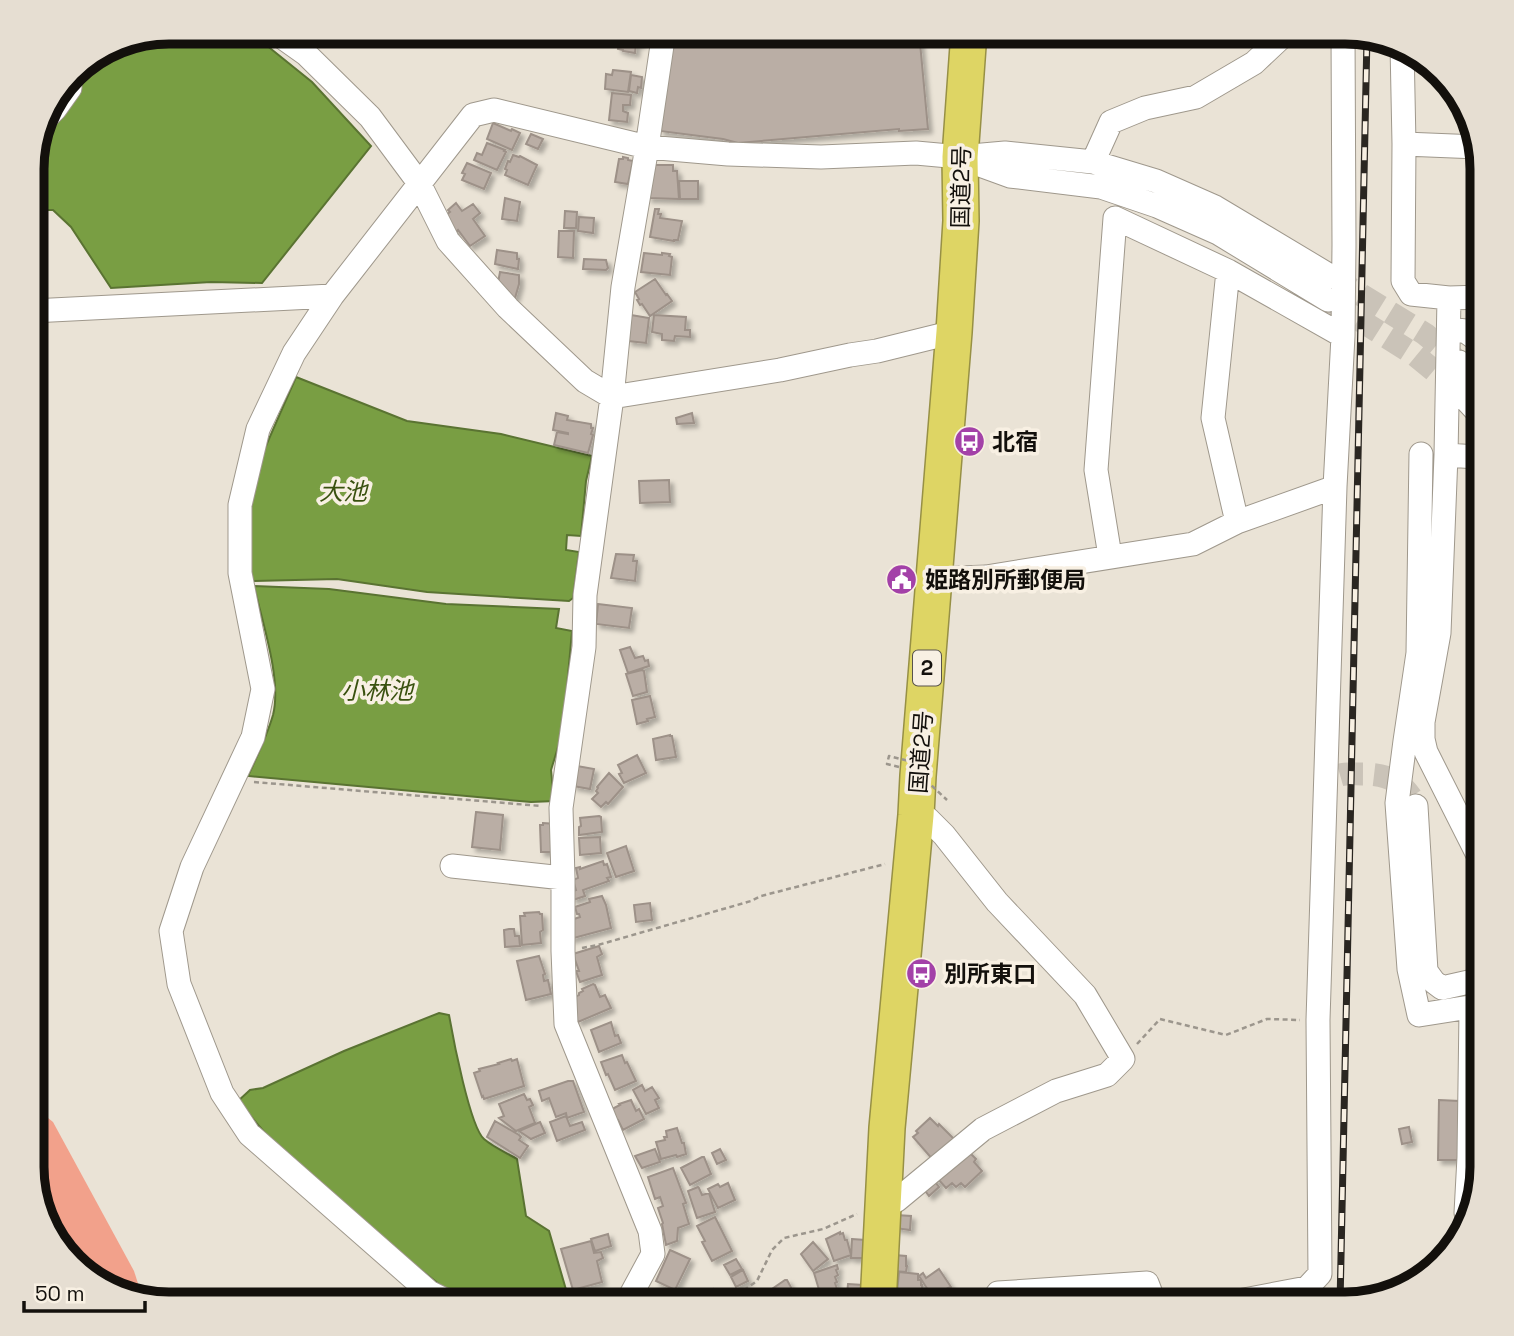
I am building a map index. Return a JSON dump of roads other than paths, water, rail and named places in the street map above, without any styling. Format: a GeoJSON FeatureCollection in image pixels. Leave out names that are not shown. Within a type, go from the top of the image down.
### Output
{"type":"FeatureCollection","features":[{"type":"Feature","properties":{"kind":"highway","name":"国道2号"},"geometry":{"type":"LineString","coordinates":[[879,1292],[887,1128],[912,857],[932,807],[935,579],[961,221],[960,157],[968,44]]}},
{"type":"Feature","properties":{"kind":"street"},"geometry":{"type":"LineString","coordinates":[[292,44],[306,54],[370,117],[419,183],[448,241],[508,308],[585,381],[612,397],[780,370],[877,351],[954,332]]}},
{"type":"Feature","properties":{"kind":"street"},"geometry":{"type":"LineString","coordinates":[[632,1292],[653,1254],[650,1231],[566,1024],[561,808],[584,647],[585,596],[612,397],[623,287],[662,44]]}},
{"type":"Feature","properties":{"kind":"street"},"geometry":{"type":"LineString","coordinates":[[1093,162],[1111,122],[1145,108],[1196,97],[1254,63],[1274,44]]}},
{"type":"Feature","properties":{"kind":"street"},"geometry":{"type":"LineString","coordinates":[[1290,1292],[1307,1289],[1320,1274],[1318,1020],[1335,487],[1343,336],[1343,44]]}},
{"type":"Feature","properties":{"kind":"street"},"geometry":{"type":"LineString","coordinates":[[1402,57],[1403,281],[1411,294],[1470,297]]}},
{"type":"Feature","properties":{"kind":"street"},"geometry":{"type":"LineString","coordinates":[[429,1292],[249,1134],[222,1093],[179,984],[172,931],[192,867],[253,737],[263,689],[240,573],[240,505],[258,429],[294,353],[332,296],[473,115],[494,110],[647,147],[807,157],[916,153],[960,157],[1005,153],[1093,162],[1156,181],[1215,207],[1330,288],[1157,206],[1101,187],[1010,176],[960,157]]}},
{"type":"Feature","properties":{"kind":"street"},"geometry":{"type":"LineString","coordinates":[[1404,144],[1468,147]]}},
{"type":"Feature","properties":{"kind":"street"},"geometry":{"type":"LineString","coordinates":[[1111,556],[1096,470],[1115,218],[1228,271],[1343,336]]}},
{"type":"Feature","properties":{"kind":"street"},"geometry":{"type":"LineString","coordinates":[[1228,271],[1213,418],[1237,522]]}},
{"type":"Feature","properties":{"kind":"street"},"geometry":{"type":"LineString","coordinates":[[44,310],[332,296]]}},
{"type":"Feature","properties":{"kind":"street"},"geometry":{"type":"LineString","coordinates":[[1449,298],[1447,455],[1439,633],[1423,722],[1423,738],[1426,752],[1470,839]]}},
{"type":"Feature","properties":{"kind":"street"},"geometry":{"type":"LineString","coordinates":[[1449,329],[1465,331],[1470,335]]}},
{"type":"Feature","properties":{"kind":"street"},"geometry":{"type":"LineString","coordinates":[[1459,362],[1470,373]]}},
{"type":"Feature","properties":{"kind":"street"},"geometry":{"type":"LineString","coordinates":[[1456,389],[1470,404]]}},
{"type":"Feature","properties":{"kind":"street"},"geometry":{"type":"LineString","coordinates":[[1421,454],[1418,653],[1397,803],[1409,969],[1419,1016],[1470,1007]]}},
{"type":"Feature","properties":{"kind":"street"},"geometry":{"type":"LineString","coordinates":[[1447,455],[1470,457]]}},
{"type":"Feature","properties":{"kind":"street"},"geometry":{"type":"LineString","coordinates":[[935,579],[986,578],[1193,544],[1237,522],[1335,487]]}},
{"type":"Feature","properties":{"kind":"street"},"geometry":{"type":"LineString","coordinates":[[1318,1020],[1330,1006],[1340,775]]}},
{"type":"Feature","properties":{"kind":"street"},"geometry":{"type":"LineString","coordinates":[[1416,806],[1426,971],[1442,988],[1470,982]]}},
{"type":"Feature","properties":{"kind":"street"},"geometry":{"type":"LineString","coordinates":[[884,1208],[983,1129],[1056,1091],[1107,1074],[1123,1059],[1084,995],[997,902],[928,819],[932,807]]}},
{"type":"Feature","properties":{"kind":"street"},"geometry":{"type":"LineString","coordinates":[[452,866],[563,878]]}},
{"type":"Feature","properties":{"kind":"street"},"geometry":{"type":"LineString","coordinates":[[1013,1292],[1147,1283],[1150,1292]]}},
{"type":"Feature","properties":{"kind":"water"},"geometry":{"type":"Polygon","coordinates":[[[169,44],[265,44],[312,82],[371,146],[262,283],[211,282],[111,288],[71,227],[53,210],[44,210],[45,152],[53,121],[61,106],[103,62],[128,50],[169,44]]]}},
{"type":"Feature","properties":{"kind":"water","name":"大池"},"geometry":{"type":"Polygon","coordinates":[[[296,377],[407,421],[501,434],[592,456],[586,481],[581,536],[567,535],[566,550],[579,552],[573,598],[569,601],[427,592],[337,579],[251,581],[250,514],[258,464],[296,377]]]}},
{"type":"Feature","properties":{"kind":"water","name":"小林池"},"geometry":{"type":"Polygon","coordinates":[[[254,586],[329,589],[446,604],[559,609],[556,628],[572,631],[563,731],[551,770],[554,801],[531,802],[248,776],[268,731],[275,701],[270,650],[254,586]]]}},
{"type":"Feature","properties":{"kind":"water"},"geometry":{"type":"Polygon","coordinates":[[[439,1013],[449,1015],[473,1118],[484,1139],[517,1159],[526,1216],[549,1231],[567,1292],[449,1292],[373,1232],[276,1146],[238,1101],[250,1090],[263,1088],[344,1051],[439,1013]]]}},
{"type":"Feature","properties":{"kind":"tunnel"},"geometry":{"type":"LineString","coordinates":[[1332,277],[1425,334],[1459,362]]}},
{"type":"Feature","properties":{"kind":"tunnel"},"geometry":{"type":"LineString","coordinates":[[1330,301],[1415,355],[1456,389]]}},
{"type":"Feature","properties":{"kind":"tunnel"},"geometry":{"type":"LineString","coordinates":[[1340,775],[1370,774],[1384,777],[1396,782],[1411,797]]}},
{"type":"Feature","properties":{"kind":"railway"},"geometry":{"type":"LineString","coordinates":[[1340,1292],[1367,46]]}},
{"type":"Feature","properties":{"kind":"place","name":"北宿"},"geometry":{"type":"Point","coordinates":[969,442]}},
{"type":"Feature","properties":{"kind":"place","name":"姫路別所郵便局"},"geometry":{"type":"Point","coordinates":[902,580]}},
{"type":"Feature","properties":{"kind":"place","name":"別所東口"},"geometry":{"type":"Point","coordinates":[921,974]}}]}
